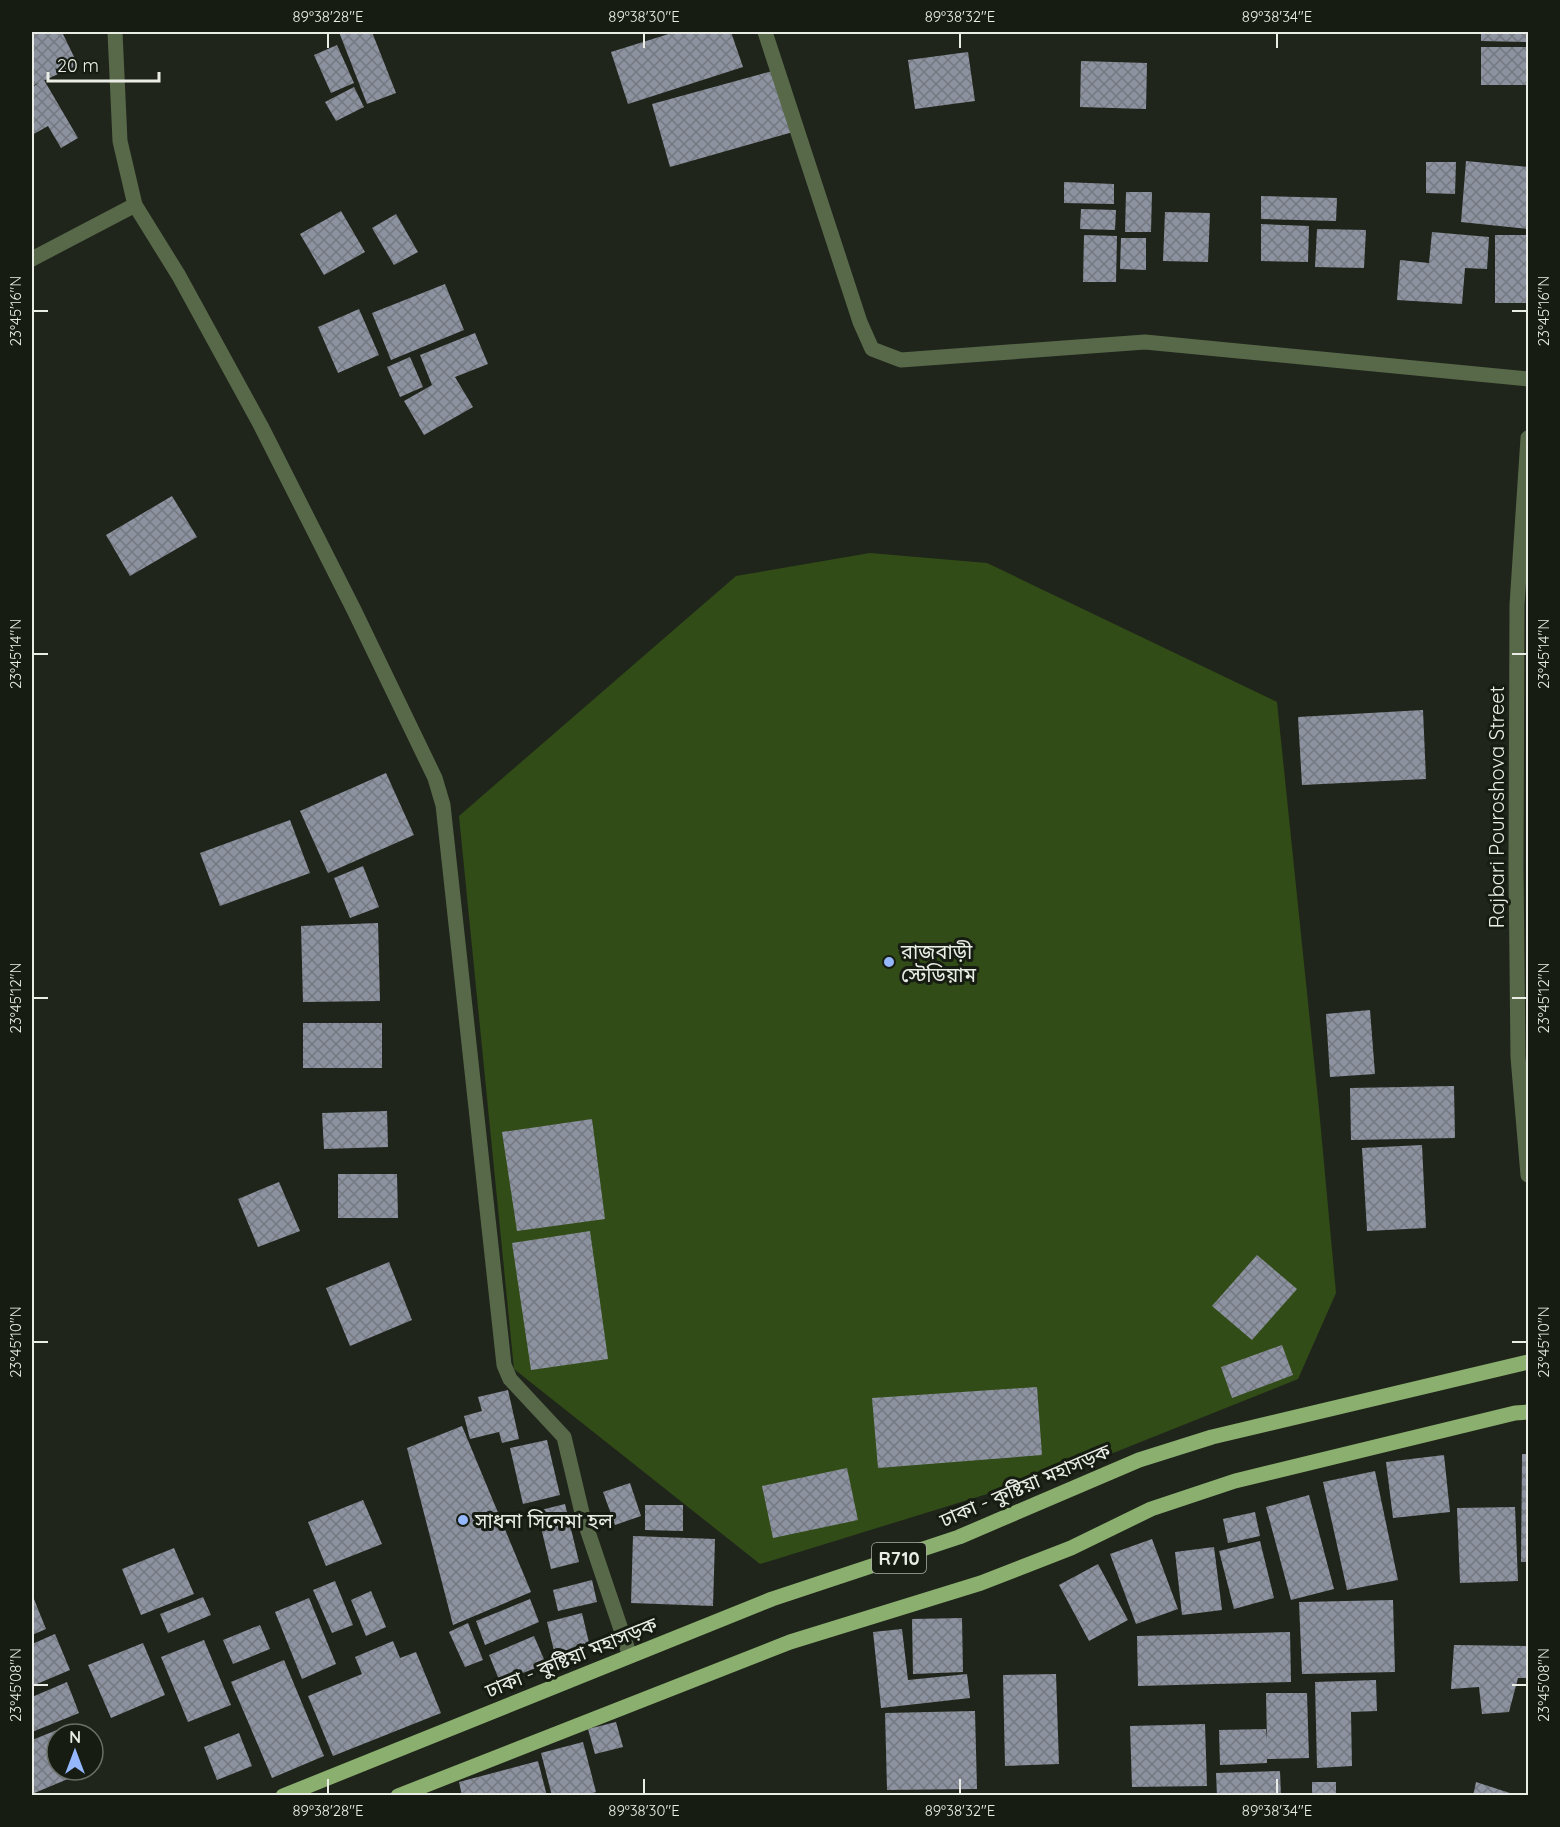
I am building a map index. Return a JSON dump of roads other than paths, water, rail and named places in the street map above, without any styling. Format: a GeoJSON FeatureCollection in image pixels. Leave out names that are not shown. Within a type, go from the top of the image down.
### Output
{"type":"FeatureCollection","features":[{"type":"Feature","properties":{"kind":"main road","name":"ঢাকা - কুষ্টিয়া মহাসড়ক"},"geometry":{"type":"LineString","coordinates":[[283,1796],[772,1599],[959,1537],[1150,1457],[1212,1437],[1528,1362]]}},
{"type":"Feature","properties":{"kind":"main road","name":"R710"},"geometry":{"type":"LineString","coordinates":[[398,1796],[790,1642],[981,1583],[1071,1548],[1151,1509],[1235,1481],[1515,1413],[1528,1412]]}},
{"type":"Feature","properties":{"kind":"street"},"geometry":{"type":"LineString","coordinates":[[115,32],[120,141],[135,204],[179,276],[261,426],[354,610],[435,778],[443,805],[504,1365],[510,1379],[564,1437],[583,1517],[630,1656]]}},
{"type":"Feature","properties":{"kind":"street"},"geometry":{"type":"LineString","coordinates":[[765,32],[860,322],[872,349],[901,360],[1145,342],[1528,379]]}},
{"type":"Feature","properties":{"kind":"street"},"geometry":{"type":"LineString","coordinates":[[32,259],[135,204]]}},
{"type":"Feature","properties":{"kind":"street","name":"Rajbari Pouroshova Street"},"geometry":{"type":"LineString","coordinates":[[1528,438],[1517,605],[1516,867],[1518,1057],[1528,1175]]}},
{"type":"Feature","properties":{"kind":"place","name":"রাজবাড়ী স্টেডিয়াম"},"geometry":{"type":"Point","coordinates":[889,962]}},
{"type":"Feature","properties":{"kind":"place","name":"সাধনা সিনেমা হল"},"geometry":{"type":"Point","coordinates":[463,1520]}}]}
